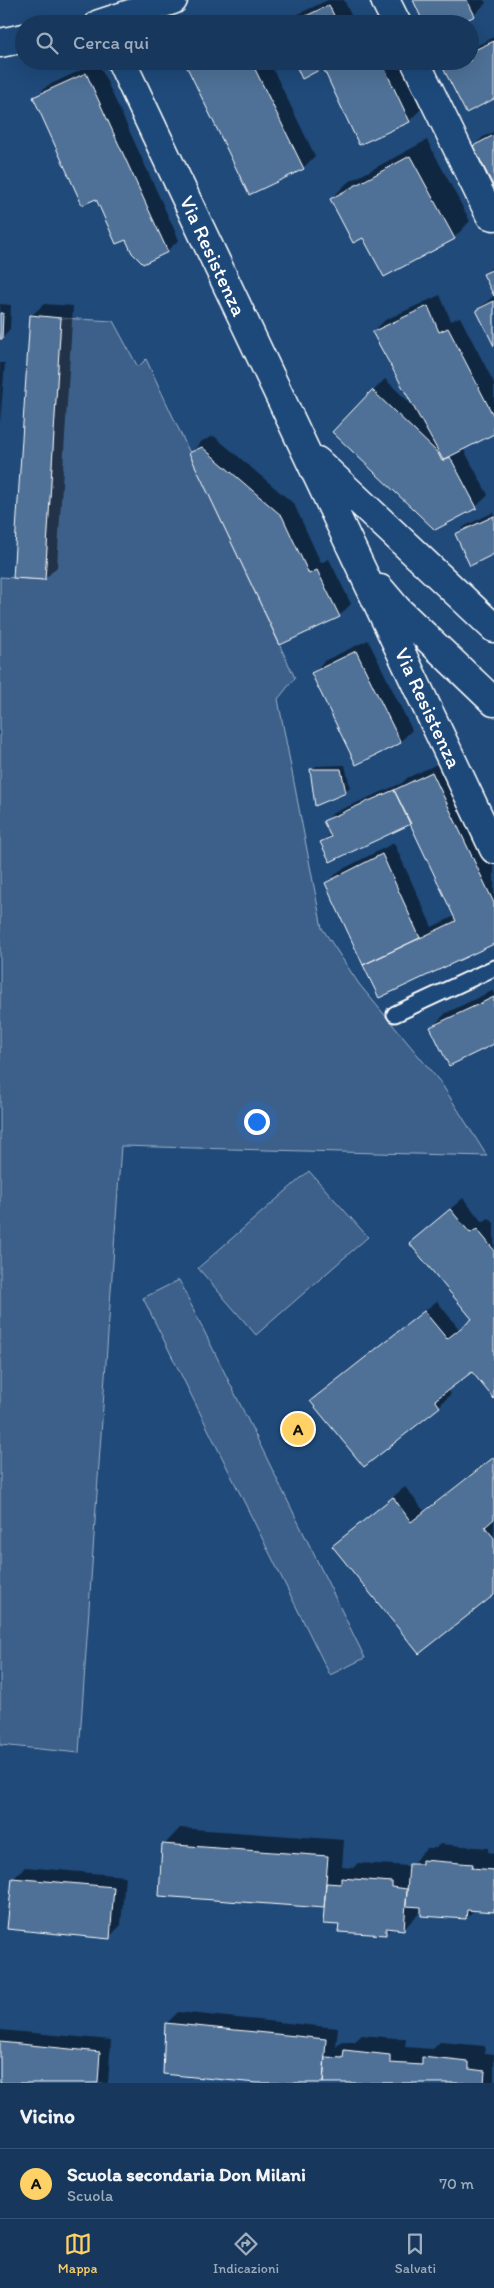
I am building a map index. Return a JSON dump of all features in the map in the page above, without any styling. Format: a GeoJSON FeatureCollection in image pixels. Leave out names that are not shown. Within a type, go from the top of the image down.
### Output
{"type":"FeatureCollection","features":[{"type":"Feature","properties":{"kind":"street"},"geometry":{"type":"LineString","coordinates":[[129,15],[173,0]]}},
{"type":"Feature","properties":{"kind":"street"},"geometry":{"type":"LineString","coordinates":[[385,0],[392,15]]}},
{"type":"Feature","properties":{"kind":"street"},"geometry":{"type":"LineString","coordinates":[[0,43],[15,40]]}},
{"type":"Feature","properties":{"kind":"street","name":"Via Resistenza"},"geometry":{"type":"LineString","coordinates":[[125,70],[494,849]]}},
{"type":"Feature","properties":{"kind":"street"},"geometry":{"type":"LineString","coordinates":[[419,70],[490,215],[494,216]]}},
{"type":"Feature","properties":{"kind":"street","name":"Via Resistenza"},"geometry":{"type":"LineString","coordinates":[[306,451],[494,628]]}},
{"type":"Feature","properties":{"kind":"street","name":"Via Resistenza"},"geometry":{"type":"LineString","coordinates":[[361,568],[397,609],[494,702]]}},
{"type":"Feature","properties":{"kind":"lane"},"geometry":{"type":"LineString","coordinates":[[395,1014],[494,968]]}},
{"type":"Feature","properties":{"kind":"shaded area"},"geometry":{"type":"Polygon","coordinates":[[[61,318],[113,321],[138,367],[146,359],[295,678],[278,699],[322,928],[359,984],[441,1083],[487,1156],[121,1146],[79,1753],[0,1745],[0,577],[45,580],[61,318]]]}},
{"type":"Feature","properties":{"kind":"shaded area"},"geometry":{"type":"Polygon","coordinates":[[[309,1171],[368,1237],[256,1335],[198,1268],[309,1171]]]}},
{"type":"Feature","properties":{"kind":"shaded area"},"geometry":{"type":"Polygon","coordinates":[[[179,1280],[365,1658],[330,1675],[143,1298],[179,1280]]]}},
{"type":"Feature","properties":{"kind":"building"},"geometry":{"type":"Polygon","coordinates":[[[413,0],[467,0],[474,15],[420,15],[413,0]]]}},
{"type":"Feature","properties":{"kind":"building"},"geometry":{"type":"Polygon","coordinates":[[[329,5],[334,15],[308,15],[329,5]]]}},
{"type":"Feature","properties":{"kind":"building"},"geometry":{"type":"Polygon","coordinates":[[[494,41],[494,99],[466,113],[444,70],[479,70],[479,48],[494,41]]]}},
{"type":"Feature","properties":{"kind":"building"},"geometry":{"type":"Polygon","coordinates":[[[188,70],[255,70],[304,169],[249,195],[188,70]]]}},
{"type":"Feature","properties":{"kind":"building"},"geometry":{"type":"Polygon","coordinates":[[[298,70],[319,70],[302,79],[298,70]]]}},
{"type":"Feature","properties":{"kind":"building"},"geometry":{"type":"Polygon","coordinates":[[[324,70],[385,70],[410,122],[359,145],[324,70]]]}},
{"type":"Feature","properties":{"kind":"building"},"geometry":{"type":"Polygon","coordinates":[[[86,73],[168,252],[143,264],[132,253],[126,240],[116,244],[96,199],[82,205],[33,97],[86,73]]]}},
{"type":"Feature","properties":{"kind":"building"},"geometry":{"type":"Polygon","coordinates":[[[494,135],[494,187],[473,146],[494,135]]]}},
{"type":"Feature","properties":{"kind":"building"},"geometry":{"type":"Polygon","coordinates":[[[410,156],[455,239],[384,277],[363,238],[353,243],[330,199],[410,156]]]}},
{"type":"Feature","properties":{"kind":"building"},"geometry":{"type":"Polygon","coordinates":[[[494,269],[494,296],[483,274],[494,269]]]}},
{"type":"Feature","properties":{"kind":"building"},"geometry":{"type":"Polygon","coordinates":[[[494,301],[494,346],[476,310],[494,301]]]}},
{"type":"Feature","properties":{"kind":"building"},"geometry":{"type":"Polygon","coordinates":[[[428,306],[439,332],[448,328],[494,417],[494,434],[443,460],[372,332],[428,306]]]}},
{"type":"Feature","properties":{"kind":"building"},"geometry":{"type":"Polygon","coordinates":[[[0,313],[3,313],[2,339],[0,339],[0,313]]]}},
{"type":"Feature","properties":{"kind":"building"},"geometry":{"type":"Polygon","coordinates":[[[30,315],[61,318],[45,580],[13,578],[30,315]]]}},
{"type":"Feature","properties":{"kind":"building"},"geometry":{"type":"Polygon","coordinates":[[[372,390],[438,453],[442,461],[450,457],[477,508],[435,530],[332,432],[372,390]]]}},
{"type":"Feature","properties":{"kind":"building"},"geometry":{"type":"Polygon","coordinates":[[[202,447],[282,516],[309,574],[317,570],[340,617],[280,645],[189,453],[202,447]]]}},
{"type":"Feature","properties":{"kind":"building"},"geometry":{"type":"Polygon","coordinates":[[[494,516],[494,554],[470,566],[455,534],[494,516]]]}},
{"type":"Feature","properties":{"kind":"building"},"geometry":{"type":"Polygon","coordinates":[[[356,651],[401,743],[356,765],[311,673],[356,651]]]}},
{"type":"Feature","properties":{"kind":"building"},"geometry":{"type":"Polygon","coordinates":[[[310,769],[341,769],[346,793],[315,806],[310,769]]]}},
{"type":"Feature","properties":{"kind":"building"},"geometry":{"type":"Polygon","coordinates":[[[432,772],[494,903],[494,944],[379,998],[363,965],[456,921],[394,790],[432,772]]]}},
{"type":"Feature","properties":{"kind":"building"},"geometry":{"type":"Polygon","coordinates":[[[394,790],[411,824],[330,862],[320,842],[331,837],[323,821],[394,790]]]}},
{"type":"Feature","properties":{"kind":"building"},"geometry":{"type":"Polygon","coordinates":[[[382,854],[420,938],[363,965],[325,883],[382,854]]]}},
{"type":"Feature","properties":{"kind":"building"},"geometry":{"type":"Polygon","coordinates":[[[494,997],[494,1044],[449,1066],[430,1027],[494,997]]]}},
{"type":"Feature","properties":{"kind":"building"},"geometry":{"type":"Polygon","coordinates":[[[450,1209],[470,1233],[477,1229],[494,1250],[494,1399],[472,1372],[435,1400],[440,1407],[364,1467],[310,1401],[424,1311],[447,1339],[472,1319],[409,1243],[450,1209]]]}},
{"type":"Feature","properties":{"kind":"building"},"geometry":{"type":"Polygon","coordinates":[[[494,1457],[494,1519],[485,1527],[494,1538],[494,1595],[419,1654],[332,1546],[393,1497],[411,1522],[494,1457]]]}},
{"type":"Feature","properties":{"kind":"building"},"geometry":{"type":"Polygon","coordinates":[[[162,1844],[328,1856],[324,1908],[159,1896],[162,1844]]]}},
{"type":"Feature","properties":{"kind":"building"},"geometry":{"type":"Polygon","coordinates":[[[422,1860],[473,1864],[472,1868],[494,1870],[494,1912],[467,1910],[466,1919],[421,1916],[421,1907],[406,1906],[409,1864],[422,1864],[422,1860]]]}},
{"type":"Feature","properties":{"kind":"building"},"geometry":{"type":"Polygon","coordinates":[[[12,1878],[114,1887],[110,1939],[7,1929],[12,1878]]]}},
{"type":"Feature","properties":{"kind":"building"},"geometry":{"type":"Polygon","coordinates":[[[341,1878],[392,1882],[392,1887],[407,1889],[404,1930],[386,1928],[386,1935],[338,1932],[339,1925],[323,1924],[326,1883],[341,1884],[341,1878]]]}},
{"type":"Feature","properties":{"kind":"building"},"geometry":{"type":"Polygon","coordinates":[[[165,2023],[326,2039],[323,2083],[256,2083],[163,2074],[165,2023]]]}},
{"type":"Feature","properties":{"kind":"building"},"geometry":{"type":"Polygon","coordinates":[[[0,2042],[100,2052],[98,2083],[0,2083],[0,2042]]]}},
{"type":"Feature","properties":{"kind":"building"},"geometry":{"type":"Polygon","coordinates":[[[344,2050],[390,2055],[390,2063],[422,2065],[422,2057],[469,2062],[469,2069],[485,2071],[484,2083],[323,2083],[325,2057],[343,2058],[344,2050]]]}},
{"type":"Feature","properties":{"kind":"place","name":"Scuola secondaria Don Milani"},"geometry":{"type":"Point","coordinates":[298,1429]}}]}
